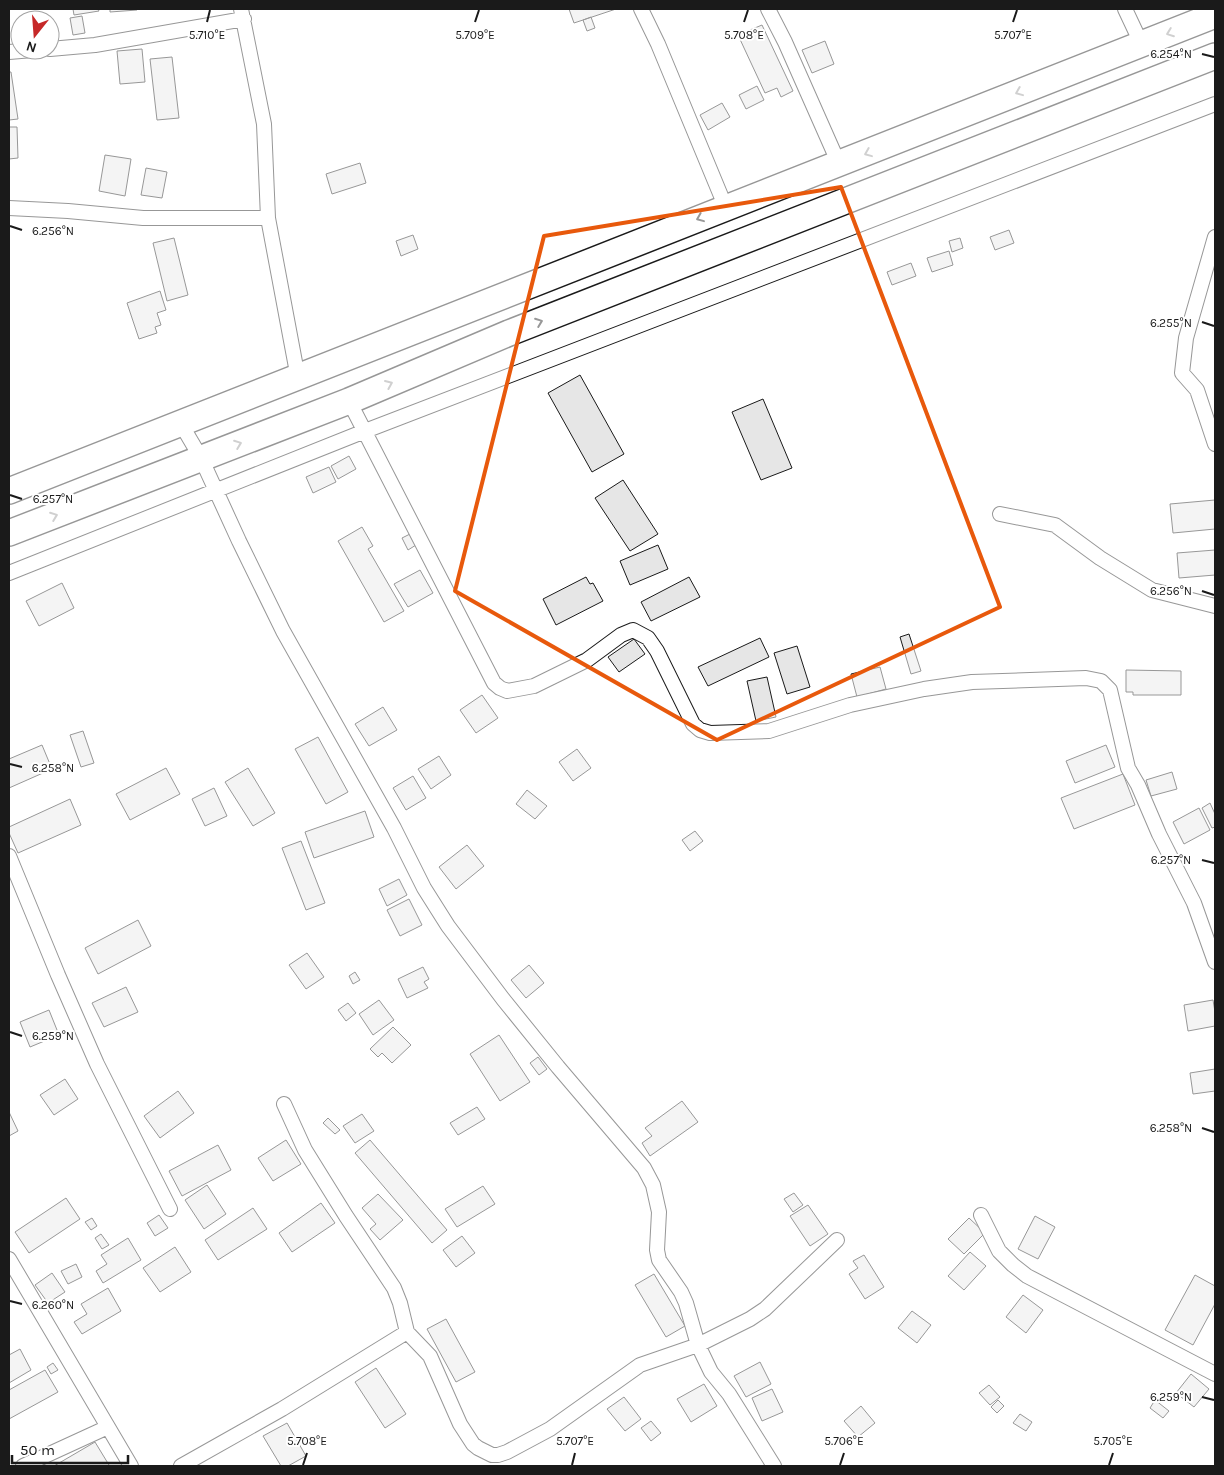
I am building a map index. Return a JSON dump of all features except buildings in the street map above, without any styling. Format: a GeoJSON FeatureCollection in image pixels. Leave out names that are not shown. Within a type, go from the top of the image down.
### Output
{"type":"FeatureCollection","features":[{"type":"Feature","properties":{"kind":"highway"},"geometry":{"type":"LineString","coordinates":[[9,491],[1215,15]]}},
{"type":"Feature","properties":{"kind":"highway"},"geometry":{"type":"LineString","coordinates":[[9,533],[349,401],[510,333],[1215,56]]}},
{"type":"Feature","properties":{"kind":"street"},"geometry":{"type":"LineString","coordinates":[[641,9],[658,44],[726,208]]}},
{"type":"Feature","properties":{"kind":"street"},"geometry":{"type":"LineString","coordinates":[[768,9],[785,42],[838,164]]}},
{"type":"Feature","properties":{"kind":"street"},"geometry":{"type":"LineString","coordinates":[[1125,9],[1141,44]]}},
{"type":"Feature","properties":{"kind":"street"},"geometry":{"type":"LineString","coordinates":[[60,48],[95,45],[242,14],[264,124],[268,218],[298,378]]}},
{"type":"Feature","properties":{"kind":"street"},"geometry":{"type":"LineString","coordinates":[[9,573],[365,431],[1215,104]]}},
{"type":"Feature","properties":{"kind":"street"},"geometry":{"type":"LineString","coordinates":[[9,208],[143,218],[268,218]]}},
{"type":"Feature","properties":{"kind":"street"},"geometry":{"type":"LineString","coordinates":[[1215,237],[1186,338],[1182,373],[1197,390],[1215,444]]}},
{"type":"Feature","properties":{"kind":"street"},"geometry":{"type":"LineString","coordinates":[[349,401],[494,683],[508,692],[534,686],[587,660],[621,635],[633,630],[648,638],[657,651],[693,724],[700,730],[710,733],[769,731],[790,726],[850,705],[924,689],[972,682],[1086,678],[1101,681],[1110,690],[1128,768],[1138,785],[1159,834],[1194,903],[1215,962]]}},
{"type":"Feature","properties":{"kind":"street"},"geometry":{"type":"LineString","coordinates":[[181,424],[201,458],[283,631],[394,828],[424,888],[448,926],[558,1068],[644,1168],[653,1186],[659,1212],[657,1250],[659,1260],[681,1292],[698,1345],[711,1372],[729,1394],[774,1466]]}},
{"type":"Feature","properties":{"kind":"street"},"geometry":{"type":"LineString","coordinates":[[1000,514],[1055,526],[1100,558],[1152,590],[1215,606]]}},
{"type":"Feature","properties":{"kind":"street"},"geometry":{"type":"LineString","coordinates":[[9,856],[97,1064],[170,1209]]}},
{"type":"Feature","properties":{"kind":"street"},"geometry":{"type":"LineString","coordinates":[[284,1104],[305,1150],[394,1288],[402,1308],[407,1332],[430,1356],[460,1424],[473,1444],[492,1455],[507,1452],[550,1429],[640,1365],[698,1345],[750,1319],[764,1309],[837,1240]]}},
{"type":"Feature","properties":{"kind":"street"},"geometry":{"type":"LineString","coordinates":[[981,1215],[999,1251],[1027,1276],[1215,1374]]}},
{"type":"Feature","properties":{"kind":"street"},"geometry":{"type":"LineString","coordinates":[[9,1259],[132,1466]]}},
{"type":"Feature","properties":{"kind":"street"},"geometry":{"type":"LineString","coordinates":[[181,1466],[282,1410],[407,1332]]}},
{"type":"Feature","properties":{"kind":"street"},"geometry":{"type":"LineString","coordinates":[[22,1466],[108,1427]]}},
{"type":"Feature","properties":{"kind":"highlighted area"},"geometry":{"type":"Polygon","coordinates":[[[841,187],[1000,607],[717,740],[455,591],[544,236],[841,187]]]}}]}
